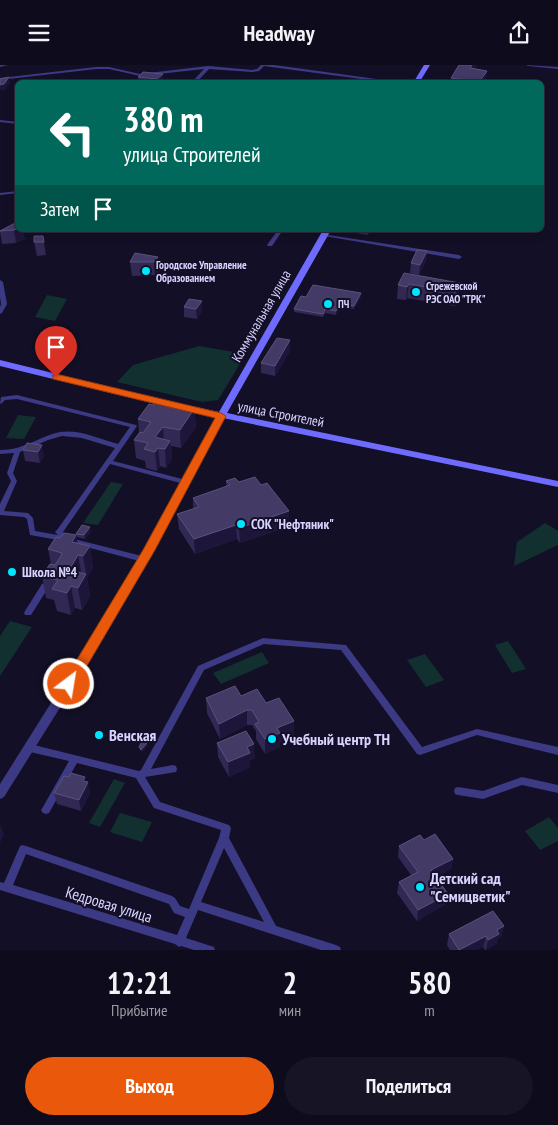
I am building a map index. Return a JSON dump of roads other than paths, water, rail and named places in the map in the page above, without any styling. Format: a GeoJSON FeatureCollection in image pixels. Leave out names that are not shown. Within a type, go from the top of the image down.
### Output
{"type":"FeatureCollection","features":[{"type":"Feature","properties":{"kind":"main road"},"geometry":{"type":"LineString","coordinates":[[418,80],[427,65]]}},
{"type":"Feature","properties":{"kind":"main road","name":"Коммунальная улица"},"geometry":{"type":"LineString","coordinates":[[221,416],[325,232]]}},
{"type":"Feature","properties":{"kind":"main road","name":"улица Строителей"},"geometry":{"type":"LineString","coordinates":[[0,363],[221,416],[558,484]]}},
{"type":"Feature","properties":{"kind":"street"},"geometry":{"type":"LineString","coordinates":[[0,66],[6,65]]}},
{"type":"Feature","properties":{"kind":"street"},"geometry":{"type":"LineString","coordinates":[[0,79],[96,68],[109,68],[140,75],[208,67],[252,71],[258,70],[264,65],[381,80]]}},
{"type":"Feature","properties":{"kind":"street"},"geometry":{"type":"LineString","coordinates":[[528,65],[558,68]]}},
{"type":"Feature","properties":{"kind":"street"},"geometry":{"type":"LineString","coordinates":[[196,80],[208,67]]}},
{"type":"Feature","properties":{"kind":"street"},"geometry":{"type":"LineString","coordinates":[[0,121],[15,123]]}},
{"type":"Feature","properties":{"kind":"street"},"geometry":{"type":"LineString","coordinates":[[0,199],[2,193],[15,192]]}},
{"type":"Feature","properties":{"kind":"street"},"geometry":{"type":"LineString","coordinates":[[270,245],[279,232]]}},
{"type":"Feature","properties":{"kind":"street"},"geometry":{"type":"LineString","coordinates":[[325,232],[458,257]]}},
{"type":"Feature","properties":{"kind":"street"},"geometry":{"type":"LineString","coordinates":[[0,282],[4,304],[0,312]]}},
{"type":"Feature","properties":{"kind":"street"},"geometry":{"type":"LineString","coordinates":[[0,402],[3,398],[17,397],[134,426]]}},
{"type":"Feature","properties":{"kind":"street"},"geometry":{"type":"LineString","coordinates":[[0,794],[30,748],[143,559],[221,416]]}},
{"type":"Feature","properties":{"kind":"street"},"geometry":{"type":"LineString","coordinates":[[64,539],[60,532],[134,426],[143,422]]}},
{"type":"Feature","properties":{"kind":"street"},"geometry":{"type":"LineString","coordinates":[[0,452],[17,453],[53,436],[65,434],[119,447]]}},
{"type":"Feature","properties":{"kind":"street"},"geometry":{"type":"LineString","coordinates":[[17,453],[10,473],[14,481],[0,513],[26,515],[30,519],[32,533],[143,559]]}},
{"type":"Feature","properties":{"kind":"street"},"geometry":{"type":"LineString","coordinates":[[108,462],[184,482]]}},
{"type":"Feature","properties":{"kind":"street"},"geometry":{"type":"LineString","coordinates":[[28,613],[45,586]]}},
{"type":"Feature","properties":{"kind":"street"},"geometry":{"type":"LineString","coordinates":[[142,774],[201,668],[263,641],[343,647],[420,751],[477,732],[558,751]]}},
{"type":"Feature","properties":{"kind":"street"},"geometry":{"type":"LineString","coordinates":[[30,748],[142,774],[173,769]]}},
{"type":"Feature","properties":{"kind":"street"},"geometry":{"type":"LineString","coordinates":[[46,810],[74,759]]}},
{"type":"Feature","properties":{"kind":"street"},"geometry":{"type":"LineString","coordinates":[[142,774],[157,805],[226,828],[224,838],[178,942]]}},
{"type":"Feature","properties":{"kind":"street"},"geometry":{"type":"LineString","coordinates":[[458,791],[482,795],[522,781],[558,789]]}},
{"type":"Feature","properties":{"kind":"street"},"geometry":{"type":"LineString","coordinates":[[224,838],[273,930]]}},
{"type":"Feature","properties":{"kind":"street"},"geometry":{"type":"LineString","coordinates":[[3,887],[22,849],[172,901],[177,910],[193,909],[273,930],[336,950]]}},
{"type":"Feature","properties":{"kind":"street","name":"Кедровая улица"},"geometry":{"type":"LineString","coordinates":[[3,887],[178,942],[210,950]]}},
{"type":"Feature","properties":{"kind":"place","name":"Городское Управление Образованием"},"geometry":{"type":"Point","coordinates":[146,271]}},
{"type":"Feature","properties":{"kind":"place","name":"Стрежевской РЭС ОАО \"ТРК\""},"geometry":{"type":"Point","coordinates":[416,292]}},
{"type":"Feature","properties":{"kind":"place","name":"ПЧ"},"geometry":{"type":"Point","coordinates":[328,304]}},
{"type":"Feature","properties":{"kind":"place","name":"СОК \"Нефтяник\""},"geometry":{"type":"Point","coordinates":[241,524]}},
{"type":"Feature","properties":{"kind":"place","name":"Школа №4"},"geometry":{"type":"Point","coordinates":[12,572]}},
{"type":"Feature","properties":{"kind":"place","name":"Венская"},"geometry":{"type":"Point","coordinates":[99,735]}},
{"type":"Feature","properties":{"kind":"place","name":"Учебный центр ТН"},"geometry":{"type":"Point","coordinates":[272,739]}},
{"type":"Feature","properties":{"kind":"place","name":"Детский сад \"Семицветик\""},"geometry":{"type":"Point","coordinates":[420,887]}}]}
